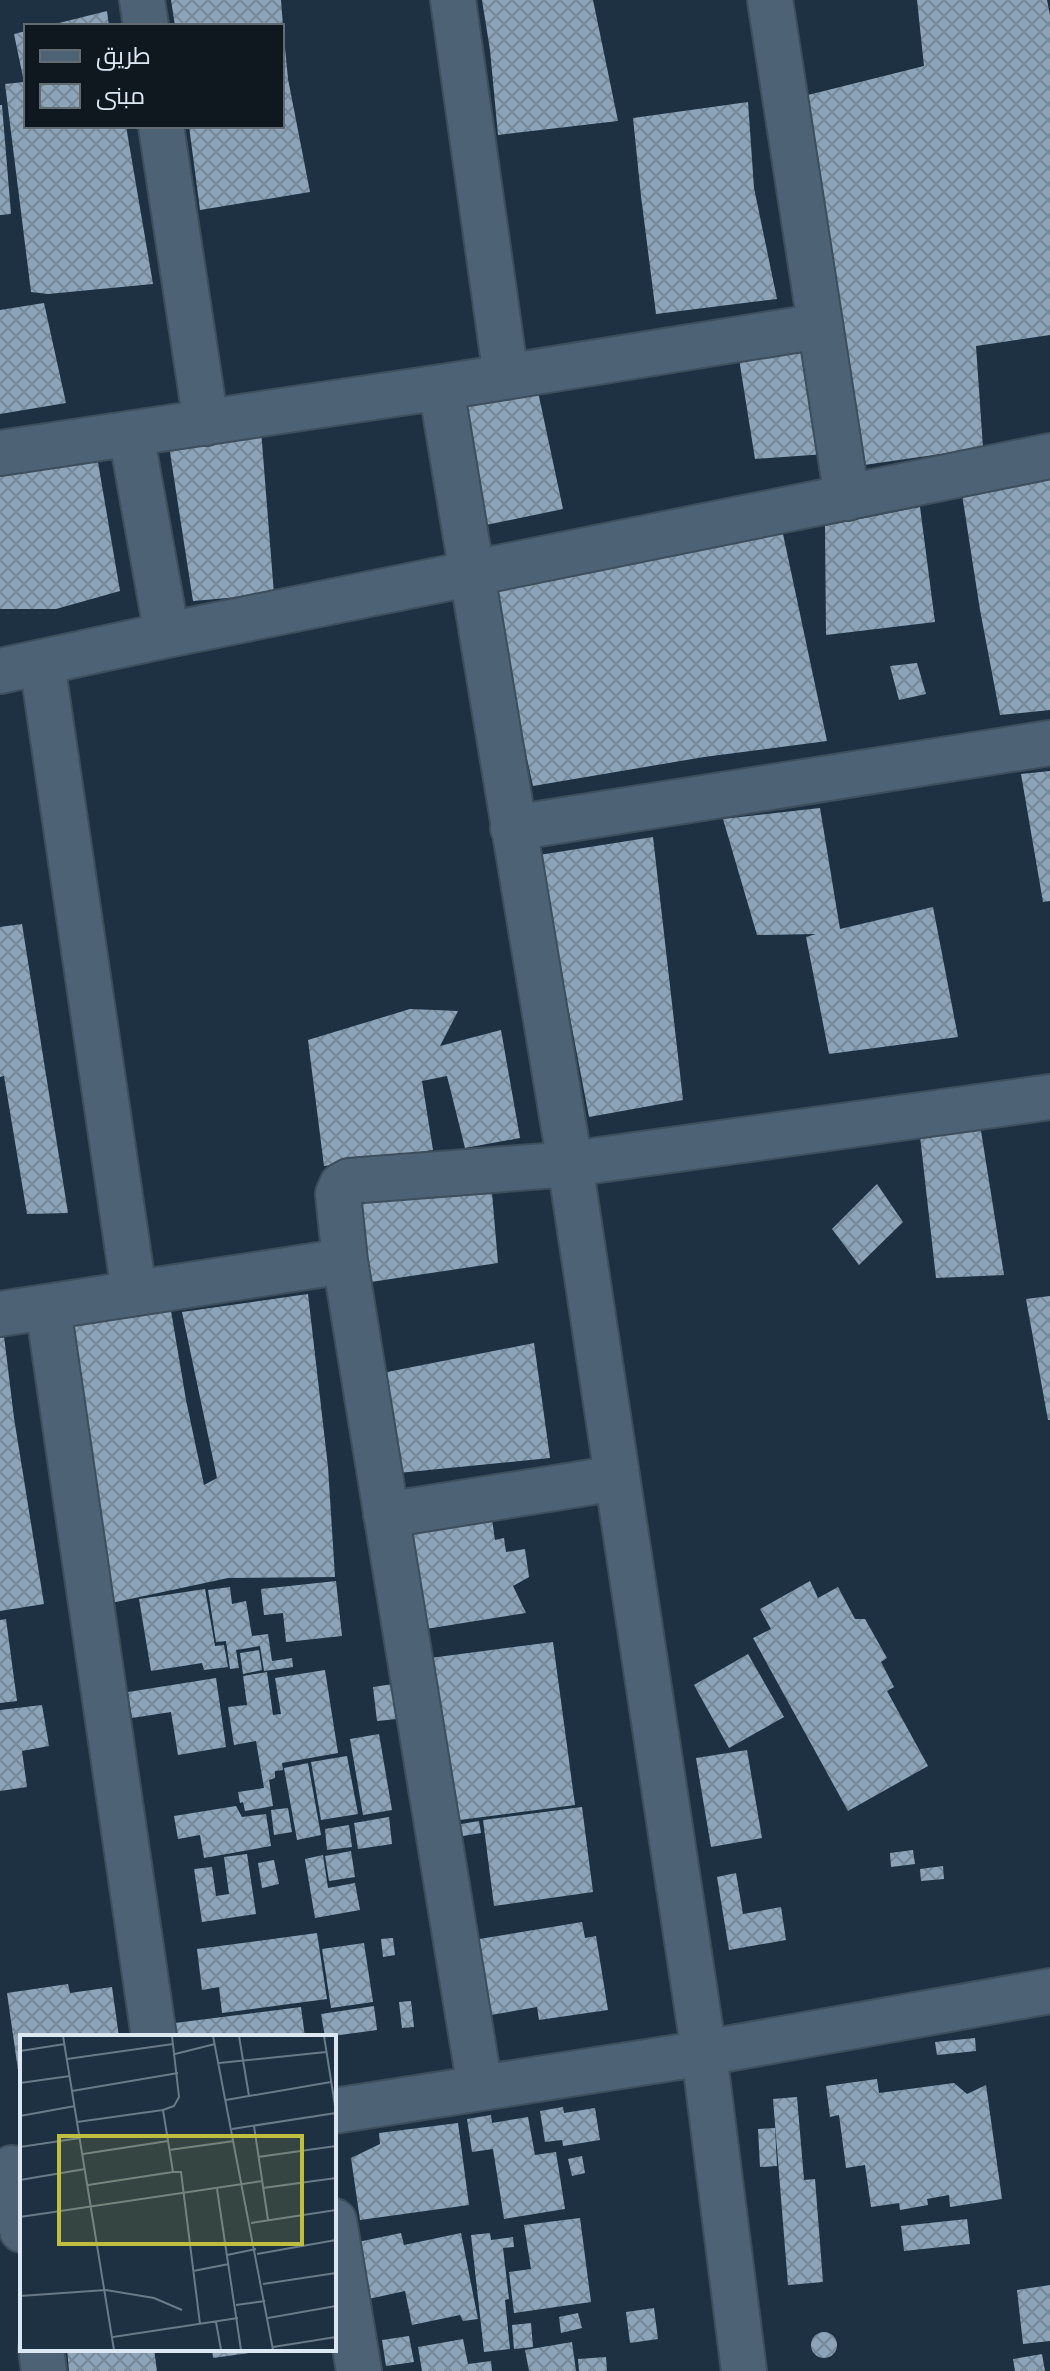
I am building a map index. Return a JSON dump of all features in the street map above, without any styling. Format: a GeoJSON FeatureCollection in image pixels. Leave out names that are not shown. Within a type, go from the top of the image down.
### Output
{"type":"FeatureCollection","features":[{"type":"Feature","properties":{"kind":"street"},"geometry":{"type":"LineString","coordinates":[[142,0],[146,24]]}},
{"type":"Feature","properties":{"kind":"street"},"geometry":{"type":"LineString","coordinates":[[453,0],[506,377]]}},
{"type":"Feature","properties":{"kind":"street"},"geometry":{"type":"LineString","coordinates":[[770,0],[847,498]]}},
{"type":"Feature","properties":{"kind":"street"},"geometry":{"type":"LineString","coordinates":[[161,128],[206,423]]}},
{"type":"Feature","properties":{"kind":"street"},"geometry":{"type":"LineString","coordinates":[[0,453],[820,326]]}},
{"type":"Feature","properties":{"kind":"street"},"geometry":{"type":"LineString","coordinates":[[441,387],[570,1164],[704,2053],[744,2371]]}},
{"type":"Feature","properties":{"kind":"street"},"geometry":{"type":"LineString","coordinates":[[131,434],[167,635]]}},
{"type":"Feature","properties":{"kind":"street"},"geometry":{"type":"LineString","coordinates":[[0,671],[1050,456]]}},
{"type":"Feature","properties":{"kind":"street"},"geometry":{"type":"LineString","coordinates":[[42,663],[134,1292]]}},
{"type":"Feature","properties":{"kind":"street"},"geometry":{"type":"LineString","coordinates":[[513,828],[1050,743]]}},
{"type":"Feature","properties":{"kind":"street"},"geometry":{"type":"LineString","coordinates":[[480,2088],[345,1261],[338,1194],[342,1185],[349,1181],[570,1164],[1050,1097]]}},
{"type":"Feature","properties":{"kind":"street"},"geometry":{"type":"LineString","coordinates":[[0,1314],[345,1261]]}},
{"type":"Feature","properties":{"kind":"street"},"geometry":{"type":"LineString","coordinates":[[48,1307],[154,2035]]}},
{"type":"Feature","properties":{"kind":"street"},"geometry":{"type":"LineString","coordinates":[[386,1515],[617,1478]]}},
{"type":"Feature","properties":{"kind":"street"},"geometry":{"type":"LineString","coordinates":[[336,2111],[704,2053],[1050,1991]]}},
{"type":"Feature","properties":{"kind":"street"},"geometry":{"type":"LineString","coordinates":[[11,2168],[20,2219]]}},
{"type":"Feature","properties":{"kind":"street"},"geometry":{"type":"LineString","coordinates":[[336,2233],[359,2371]]}},
{"type":"Feature","properties":{"kind":"street"},"geometry":{"type":"LineString","coordinates":[[41,2351],[44,2371]]}},
{"type":"Feature","properties":{"kind":"building"},"geometry":{"type":"Polygon","coordinates":[[[171,0],[281,0],[283,24],[175,24],[171,0]]]}},
{"type":"Feature","properties":{"kind":"building"},"geometry":{"type":"Polygon","coordinates":[[[482,0],[593,0],[618,121],[498,135],[482,0]]]}},
{"type":"Feature","properties":{"kind":"building"},"geometry":{"type":"Polygon","coordinates":[[[917,0],[1047,0],[1050,15],[1050,335],[976,346],[983,448],[850,467],[796,98],[924,66],[917,0]]]}},
{"type":"Feature","properties":{"kind":"building"},"geometry":{"type":"Polygon","coordinates":[[[107,11],[109,24],[55,24],[107,11]]]}},
{"type":"Feature","properties":{"kind":"building"},"geometry":{"type":"Polygon","coordinates":[[[24,32],[24,82],[14,34],[24,32]]]}},
{"type":"Feature","properties":{"kind":"building"},"geometry":{"type":"Polygon","coordinates":[[[284,37],[288,79],[310,192],[200,210],[189,128],[284,128],[284,37]]]}},
{"type":"Feature","properties":{"kind":"building"},"geometry":{"type":"Polygon","coordinates":[[[24,82],[24,128],[126,128],[153,284],[48,294],[31,292],[5,84],[24,82]]]}},
{"type":"Feature","properties":{"kind":"building"},"geometry":{"type":"Polygon","coordinates":[[[748,102],[754,188],[777,299],[656,314],[633,118],[748,102]]]}},
{"type":"Feature","properties":{"kind":"building"},"geometry":{"type":"Polygon","coordinates":[[[0,105],[11,214],[0,215],[0,105]]]}},
{"type":"Feature","properties":{"kind":"building"},"geometry":{"type":"Polygon","coordinates":[[[44,303],[66,403],[0,414],[0,310],[44,303]]]}},
{"type":"Feature","properties":{"kind":"building"},"geometry":{"type":"Polygon","coordinates":[[[820,326],[840,453],[755,459],[736,340],[820,326]]]}},
{"type":"Feature","properties":{"kind":"building"},"geometry":{"type":"Polygon","coordinates":[[[534,373],[563,509],[476,527],[455,385],[534,373]]]}},
{"type":"Feature","properties":{"kind":"building"},"geometry":{"type":"Polygon","coordinates":[[[261,430],[274,594],[193,601],[169,446],[261,430]]]}},
{"type":"Feature","properties":{"kind":"building"},"geometry":{"type":"Polygon","coordinates":[[[94,439],[120,591],[56,609],[0,609],[0,447],[94,439]]]}},
{"type":"Feature","properties":{"kind":"building"},"geometry":{"type":"Polygon","coordinates":[[[1050,456],[1050,710],[1000,715],[959,475],[1050,456]]]}},
{"type":"Feature","properties":{"kind":"building"},"geometry":{"type":"Polygon","coordinates":[[[920,507],[935,622],[826,635],[825,526],[920,507]]]}},
{"type":"Feature","properties":{"kind":"building"},"geometry":{"type":"Polygon","coordinates":[[[783,534],[827,741],[704,757],[533,786],[490,590],[783,534]]]}},
{"type":"Feature","properties":{"kind":"building"},"geometry":{"type":"Polygon","coordinates":[[[917,663],[926,694],[899,700],[890,666],[917,663]]]}},
{"type":"Feature","properties":{"kind":"building"},"geometry":{"type":"Polygon","coordinates":[[[1050,771],[1050,901],[1043,902],[1021,774],[1050,771]]]}},
{"type":"Feature","properties":{"kind":"building"},"geometry":{"type":"Polygon","coordinates":[[[820,808],[840,929],[933,907],[958,1037],[829,1054],[806,937],[816,934],[757,935],[723,819],[820,808]]]}},
{"type":"Feature","properties":{"kind":"building"},"geometry":{"type":"Polygon","coordinates":[[[653,837],[683,1100],[589,1117],[539,855],[653,837]]]}},
{"type":"Feature","properties":{"kind":"building"},"geometry":{"type":"Polygon","coordinates":[[[22,924],[68,1213],[27,1214],[4,1076],[0,1077],[0,927],[22,924]]]}},
{"type":"Feature","properties":{"kind":"building"},"geometry":{"type":"Polygon","coordinates":[[[410,1009],[458,1011],[440,1046],[501,1030],[520,1138],[465,1148],[447,1076],[422,1081],[433,1150],[324,1166],[308,1040],[410,1009]]]}},
{"type":"Feature","properties":{"kind":"building"},"geometry":{"type":"Polygon","coordinates":[[[981,1131],[1004,1275],[936,1278],[920,1136],[981,1131]]]}},
{"type":"Feature","properties":{"kind":"building"},"geometry":{"type":"Polygon","coordinates":[[[490,1170],[498,1263],[364,1283],[349,1181],[490,1170]]]}},
{"type":"Feature","properties":{"kind":"building"},"geometry":{"type":"Polygon","coordinates":[[[877,1184],[903,1222],[859,1265],[832,1229],[877,1184]]]}},
{"type":"Feature","properties":{"kind":"building"},"geometry":{"type":"Polygon","coordinates":[[[167,1287],[204,1485],[217,1478],[182,1312],[308,1294],[328,1467],[335,1577],[228,1578],[102,1605],[63,1304],[167,1287]]]}},
{"type":"Feature","properties":{"kind":"building"},"geometry":{"type":"Polygon","coordinates":[[[1050,1296],[1050,1420],[1048,1420],[1026,1299],[1050,1296]]]}},
{"type":"Feature","properties":{"kind":"building"},"geometry":{"type":"Polygon","coordinates":[[[0,1320],[44,1604],[0,1611],[0,1320]]]}},
{"type":"Feature","properties":{"kind":"building"},"geometry":{"type":"Polygon","coordinates":[[[534,1343],[550,1458],[398,1473],[377,1374],[534,1343]]]}},
{"type":"Feature","properties":{"kind":"building"},"geometry":{"type":"Polygon","coordinates":[[[492,1519],[495,1540],[504,1538],[506,1552],[525,1549],[529,1577],[513,1586],[526,1613],[407,1632],[392,1534],[492,1519]]]}},
{"type":"Feature","properties":{"kind":"building"},"geometry":{"type":"Polygon","coordinates":[[[336,1581],[342,1636],[286,1642],[283,1613],[264,1615],[261,1589],[336,1581]]]}},
{"type":"Feature","properties":{"kind":"building"},"geometry":{"type":"Polygon","coordinates":[[[810,1581],[818,1598],[838,1587],[855,1619],[865,1619],[887,1658],[881,1662],[894,1687],[887,1691],[928,1766],[848,1811],[753,1638],[771,1629],[760,1609],[810,1581]]]}},
{"type":"Feature","properties":{"kind":"building"},"geometry":{"type":"Polygon","coordinates":[[[230,1587],[232,1604],[246,1601],[252,1636],[268,1634],[272,1661],[292,1658],[293,1667],[264,1671],[260,1646],[236,1650],[239,1668],[230,1669],[226,1641],[216,1642],[208,1590],[230,1587]]]}},
{"type":"Feature","properties":{"kind":"building"},"geometry":{"type":"Polygon","coordinates":[[[205,1589],[215,1646],[224,1645],[228,1667],[204,1670],[202,1663],[151,1671],[139,1599],[205,1589]]]}},
{"type":"Feature","properties":{"kind":"building"},"geometry":{"type":"Polygon","coordinates":[[[6,1619],[17,1701],[0,1703],[0,1620],[6,1619]]]}},
{"type":"Feature","properties":{"kind":"building"},"geometry":{"type":"Polygon","coordinates":[[[553,1642],[575,1805],[452,1821],[430,1658],[553,1642]]]}},
{"type":"Feature","properties":{"kind":"building"},"geometry":{"type":"Polygon","coordinates":[[[259,1650],[262,1670],[243,1674],[240,1653],[259,1650]]]}},
{"type":"Feature","properties":{"kind":"building"},"geometry":{"type":"Polygon","coordinates":[[[748,1654],[784,1717],[729,1748],[694,1685],[748,1654]]]}},
{"type":"Feature","properties":{"kind":"building"},"geometry":{"type":"Polygon","coordinates":[[[325,1670],[338,1753],[282,1763],[283,1770],[275,1771],[275,1778],[269,1780],[273,1806],[245,1811],[238,1792],[264,1788],[256,1741],[234,1745],[228,1707],[247,1705],[243,1676],[267,1672],[273,1715],[281,1714],[275,1678],[325,1670]]]}},
{"type":"Feature","properties":{"kind":"building"},"geometry":{"type":"Polygon","coordinates":[[[216,1678],[226,1747],[178,1755],[171,1712],[132,1718],[128,1692],[216,1678]]]}},
{"type":"Feature","properties":{"kind":"building"},"geometry":{"type":"Polygon","coordinates":[[[393,1684],[397,1719],[377,1721],[373,1687],[393,1684]]]}},
{"type":"Feature","properties":{"kind":"building"},"geometry":{"type":"Polygon","coordinates":[[[42,1705],[49,1746],[22,1751],[27,1787],[0,1791],[0,1710],[42,1705]]]}},
{"type":"Feature","properties":{"kind":"building"},"geometry":{"type":"Polygon","coordinates":[[[379,1734],[392,1810],[363,1815],[350,1739],[379,1734]]]}},
{"type":"Feature","properties":{"kind":"building"},"geometry":{"type":"Polygon","coordinates":[[[747,1750],[762,1838],[711,1847],[696,1758],[747,1750]]]}},
{"type":"Feature","properties":{"kind":"building"},"geometry":{"type":"Polygon","coordinates":[[[347,1756],[358,1814],[321,1820],[311,1762],[347,1756]]]}},
{"type":"Feature","properties":{"kind":"building"},"geometry":{"type":"Polygon","coordinates":[[[308,1763],[321,1835],[297,1840],[284,1768],[308,1763]]]}},
{"type":"Feature","properties":{"kind":"building"},"geometry":{"type":"Polygon","coordinates":[[[236,1806],[242,1817],[266,1814],[271,1846],[204,1858],[200,1835],[178,1839],[174,1816],[236,1806]]]}},
{"type":"Feature","properties":{"kind":"building"},"geometry":{"type":"Polygon","coordinates":[[[582,1807],[593,1892],[494,1906],[483,1820],[582,1807]]]}},
{"type":"Feature","properties":{"kind":"building"},"geometry":{"type":"Polygon","coordinates":[[[288,1808],[292,1832],[274,1835],[271,1810],[288,1808]]]}},
{"type":"Feature","properties":{"kind":"building"},"geometry":{"type":"Polygon","coordinates":[[[389,1817],[392,1844],[358,1849],[354,1823],[389,1817]]]}},
{"type":"Feature","properties":{"kind":"building"},"geometry":{"type":"Polygon","coordinates":[[[479,1821],[481,1833],[457,1837],[455,1825],[479,1821]]]}},
{"type":"Feature","properties":{"kind":"building"},"geometry":{"type":"Polygon","coordinates":[[[349,1825],[352,1847],[327,1850],[325,1829],[349,1825]]]}},
{"type":"Feature","properties":{"kind":"building"},"geometry":{"type":"Polygon","coordinates":[[[913,1850],[915,1864],[891,1867],[890,1853],[913,1850]]]}},
{"type":"Feature","properties":{"kind":"building"},"geometry":{"type":"Polygon","coordinates":[[[351,1851],[355,1877],[329,1881],[325,1856],[351,1851]]]}},
{"type":"Feature","properties":{"kind":"building"},"geometry":{"type":"Polygon","coordinates":[[[247,1854],[256,1914],[202,1922],[194,1869],[212,1867],[216,1896],[229,1894],[224,1857],[247,1854]]]}},
{"type":"Feature","properties":{"kind":"building"},"geometry":{"type":"Polygon","coordinates":[[[323,1855],[328,1888],[355,1883],[360,1910],[315,1918],[305,1859],[323,1855]]]}},
{"type":"Feature","properties":{"kind":"building"},"geometry":{"type":"Polygon","coordinates":[[[274,1860],[279,1884],[262,1888],[258,1863],[274,1860]]]}},
{"type":"Feature","properties":{"kind":"building"},"geometry":{"type":"Polygon","coordinates":[[[943,1866],[944,1879],[921,1881],[920,1869],[943,1866]]]}},
{"type":"Feature","properties":{"kind":"building"},"geometry":{"type":"Polygon","coordinates":[[[736,1873],[743,1914],[781,1907],[786,1940],[729,1950],[717,1877],[736,1873]]]}},
{"type":"Feature","properties":{"kind":"building"},"geometry":{"type":"Polygon","coordinates":[[[582,1922],[585,1938],[596,1936],[608,2010],[539,2020],[537,2007],[485,2016],[473,1940],[582,1922]]]}},
{"type":"Feature","properties":{"kind":"building"},"geometry":{"type":"Polygon","coordinates":[[[317,1933],[327,1999],[222,2013],[219,1987],[202,1990],[197,1949],[317,1933]]]}},
{"type":"Feature","properties":{"kind":"building"},"geometry":{"type":"Polygon","coordinates":[[[393,1938],[395,1955],[383,1957],[381,1939],[393,1938]]]}},
{"type":"Feature","properties":{"kind":"building"},"geometry":{"type":"Polygon","coordinates":[[[364,1943],[373,2002],[331,2008],[322,1949],[364,1943]]]}},
{"type":"Feature","properties":{"kind":"building"},"geometry":{"type":"Polygon","coordinates":[[[68,1984],[70,1993],[112,1987],[119,2035],[20,2035],[20,2084],[7,1993],[68,1984]]]}},
{"type":"Feature","properties":{"kind":"building"},"geometry":{"type":"Polygon","coordinates":[[[411,2001],[414,2027],[402,2028],[399,2002],[411,2001]]]}},
{"type":"Feature","properties":{"kind":"building"},"geometry":{"type":"Polygon","coordinates":[[[374,2006],[377,2030],[325,2035],[321,2014],[374,2006]]]}},
{"type":"Feature","properties":{"kind":"building"},"geometry":{"type":"Polygon","coordinates":[[[301,2007],[305,2035],[169,2035],[167,2024],[301,2007]]]}},
{"type":"Feature","properties":{"kind":"building"},"geometry":{"type":"Polygon","coordinates":[[[975,2038],[976,2051],[937,2055],[935,2042],[975,2038]]]}},
{"type":"Feature","properties":{"kind":"building"},"geometry":{"type":"Polygon","coordinates":[[[877,2079],[879,2093],[954,2083],[967,2094],[986,2085],[1002,2199],[950,2207],[949,2195],[927,2199],[928,2205],[900,2210],[899,2203],[871,2207],[865,2165],[846,2168],[839,2115],[830,2117],[826,2086],[877,2079]]]}},
{"type":"Feature","properties":{"kind":"building"},"geometry":{"type":"Polygon","coordinates":[[[797,2097],[804,2180],[815,2179],[823,2282],[788,2285],[773,2099],[797,2097]]]}},
{"type":"Feature","properties":{"kind":"building"},"geometry":{"type":"Polygon","coordinates":[[[563,2107],[564,2113],[595,2108],[600,2140],[563,2146],[562,2140],[545,2142],[540,2111],[563,2107]]]}},
{"type":"Feature","properties":{"kind":"building"},"geometry":{"type":"Polygon","coordinates":[[[491,2115],[492,2123],[528,2117],[535,2155],[556,2152],[565,2209],[504,2219],[493,2149],[472,2152],[467,2119],[491,2115]]]}},
{"type":"Feature","properties":{"kind":"building"},"geometry":{"type":"Polygon","coordinates":[[[458,2123],[469,2205],[360,2220],[351,2158],[380,2144],[379,2133],[458,2123]]]}},
{"type":"Feature","properties":{"kind":"building"},"geometry":{"type":"Polygon","coordinates":[[[775,2128],[777,2166],[760,2167],[758,2129],[775,2128]]]}},
{"type":"Feature","properties":{"kind":"building"},"geometry":{"type":"Polygon","coordinates":[[[582,2156],[585,2173],[572,2176],[568,2159],[582,2156]]]}},
{"type":"Feature","properties":{"kind":"building"},"geometry":{"type":"Polygon","coordinates":[[[580,2218],[591,2302],[514,2313],[509,2272],[531,2269],[524,2225],[580,2218]]]}},
{"type":"Feature","properties":{"kind":"building"},"geometry":{"type":"Polygon","coordinates":[[[967,2219],[970,2244],[904,2251],[901,2226],[967,2219]]]}},
{"type":"Feature","properties":{"kind":"building"},"geometry":{"type":"Polygon","coordinates":[[[401,2233],[404,2245],[461,2233],[478,2319],[463,2321],[460,2315],[412,2325],[405,2291],[364,2300],[353,2243],[401,2233]]]}},
{"type":"Feature","properties":{"kind":"building"},"geometry":{"type":"Polygon","coordinates":[[[490,2233],[491,2240],[513,2237],[514,2247],[503,2248],[509,2299],[505,2300],[510,2349],[484,2352],[471,2235],[490,2233]]]}},
{"type":"Feature","properties":{"kind":"building"},"geometry":{"type":"Polygon","coordinates":[[[1050,2285],[1050,2341],[1023,2344],[1017,2290],[1050,2285]]]}},
{"type":"Feature","properties":{"kind":"building"},"geometry":{"type":"Polygon","coordinates":[[[654,2308],[658,2339],[630,2343],[626,2312],[654,2308]]]}},
{"type":"Feature","properties":{"kind":"building"},"geometry":{"type":"Polygon","coordinates":[[[578,2313],[582,2328],[561,2333],[559,2317],[578,2313]]]}},
{"type":"Feature","properties":{"kind":"building"},"geometry":{"type":"Polygon","coordinates":[[[531,2323],[533,2347],[514,2349],[512,2325],[531,2323]]]}},
{"type":"Feature","properties":{"kind":"building"},"geometry":{"type":"Polygon","coordinates":[[[824,2332],[833,2336],[837,2345],[833,2354],[824,2358],[815,2354],[811,2345],[815,2336],[824,2332]]]}},
{"type":"Feature","properties":{"kind":"building"},"geometry":{"type":"Polygon","coordinates":[[[409,2336],[414,2362],[386,2366],[382,2340],[409,2336]]]}},
{"type":"Feature","properties":{"kind":"building"},"geometry":{"type":"Polygon","coordinates":[[[463,2339],[468,2364],[491,2361],[492,2371],[422,2371],[418,2347],[463,2339]]]}},
{"type":"Feature","properties":{"kind":"building"},"geometry":{"type":"Polygon","coordinates":[[[572,2342],[576,2371],[529,2371],[525,2350],[572,2342]]]}},
{"type":"Feature","properties":{"kind":"building"},"geometry":{"type":"Polygon","coordinates":[[[67,2351],[154,2351],[157,2371],[69,2371],[67,2351]]]}},
{"type":"Feature","properties":{"kind":"building"},"geometry":{"type":"Polygon","coordinates":[[[212,2351],[263,2351],[213,2358],[212,2351]]]}},
{"type":"Feature","properties":{"kind":"building"},"geometry":{"type":"Polygon","coordinates":[[[1042,2354],[1045,2371],[1015,2371],[1013,2359],[1042,2354]]]}},
{"type":"Feature","properties":{"kind":"building"},"geometry":{"type":"Polygon","coordinates":[[[606,2357],[607,2371],[579,2371],[578,2359],[606,2357]]]}}]}
